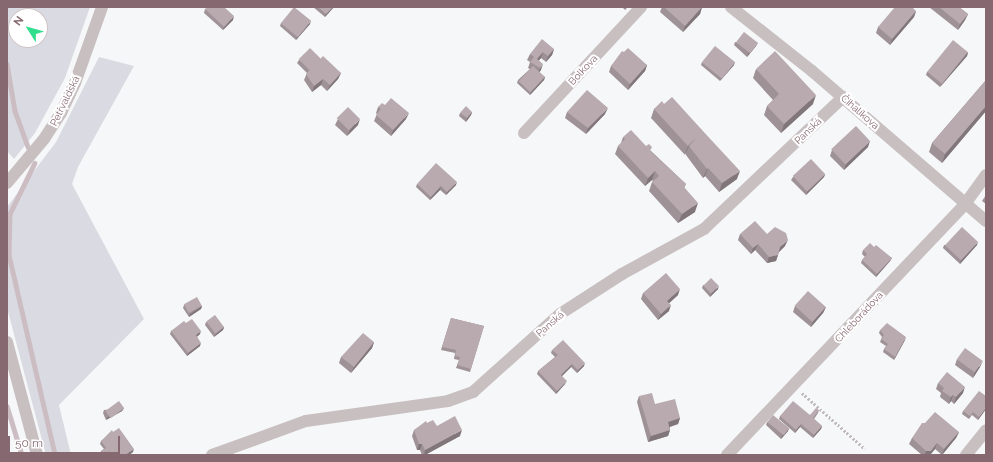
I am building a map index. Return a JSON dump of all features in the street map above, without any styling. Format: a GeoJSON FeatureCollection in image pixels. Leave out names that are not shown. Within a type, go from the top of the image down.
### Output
{"type":"FeatureCollection","features":[{"type":"Feature","properties":{"kind":"street","name":"Petřvaldská"},"geometry":{"type":"LineString","coordinates":[[7,183],[44,140],[61,112],[75,84],[102,7]]}},
{"type":"Feature","properties":{"kind":"street","name":"Bolkova"},"geometry":{"type":"LineString","coordinates":[[524,133],[641,7]]}},
{"type":"Feature","properties":{"kind":"street","name":"Čihalíkova"},"geometry":{"type":"LineString","coordinates":[[732,7],[843,97],[986,222]]}},
{"type":"Feature","properties":{"kind":"street","name":"Panská"},"geometry":{"type":"LineString","coordinates":[[212,455],[306,421],[448,401],[473,392],[560,314],[622,274],[704,229],[843,97]]}},
{"type":"Feature","properties":{"kind":"street","name":"Chleborádova"},"geometry":{"type":"LineString","coordinates":[[727,455],[965,204],[986,175]]}},
{"type":"Feature","properties":{"kind":"street"},"geometry":{"type":"LineString","coordinates":[[7,342],[37,455]]}},
{"type":"Feature","properties":{"kind":"street"},"geometry":{"type":"LineString","coordinates":[[966,455],[986,430]]}},
{"type":"Feature","properties":{"kind":"path"},"geometry":{"type":"LineString","coordinates":[[794,386],[865,449]]}},
{"type":"Feature","properties":{"kind":"shaded area"},"geometry":{"type":"Polygon","coordinates":[[[7,7],[90,7],[65,78],[35,133],[14,159],[7,151],[7,7]]]}},
{"type":"Feature","properties":{"kind":"shaded area"},"geometry":{"type":"Polygon","coordinates":[[[99,57],[134,66],[78,167],[72,184],[144,319],[59,405],[71,455],[46,455],[7,308],[7,207],[56,142],[99,57]]]}},
{"type":"Feature","properties":{"kind":"building"},"geometry":{"type":"Polygon","coordinates":[[[207,7],[224,7],[234,16],[224,27],[205,9],[207,7]]]}},
{"type":"Feature","properties":{"kind":"building"},"geometry":{"type":"Polygon","coordinates":[[[294,7],[311,21],[298,37],[281,23],[294,7]]]}},
{"type":"Feature","properties":{"kind":"building"},"geometry":{"type":"Polygon","coordinates":[[[318,7],[333,7],[326,14],[318,7]]]}},
{"type":"Feature","properties":{"kind":"building"},"geometry":{"type":"Polygon","coordinates":[[[664,7],[702,7],[685,26],[664,7]]]}},
{"type":"Feature","properties":{"kind":"building"},"geometry":{"type":"Polygon","coordinates":[[[895,7],[912,7],[916,11],[892,39],[878,27],[895,7]]]}},
{"type":"Feature","properties":{"kind":"building"},"geometry":{"type":"Polygon","coordinates":[[[939,7],[959,7],[968,14],[960,24],[939,7]]]}},
{"type":"Feature","properties":{"kind":"building"},"geometry":{"type":"Polygon","coordinates":[[[744,32],[758,43],[750,53],[736,42],[744,32]]]}},
{"type":"Feature","properties":{"kind":"building"},"geometry":{"type":"Polygon","coordinates":[[[542,39],[554,49],[548,56],[543,52],[537,59],[543,64],[540,68],[530,62],[534,57],[530,54],[542,39]]]}},
{"type":"Feature","properties":{"kind":"building"},"geometry":{"type":"Polygon","coordinates":[[[953,40],[968,52],[942,84],[927,72],[953,40]]]}},
{"type":"Feature","properties":{"kind":"building"},"geometry":{"type":"Polygon","coordinates":[[[715,46],[735,62],[722,79],[702,62],[715,46]]]}},
{"type":"Feature","properties":{"kind":"building"},"geometry":{"type":"Polygon","coordinates":[[[310,48],[321,59],[310,71],[299,59],[310,48]]]}},
{"type":"Feature","properties":{"kind":"building"},"geometry":{"type":"Polygon","coordinates":[[[628,48],[647,65],[630,84],[611,66],[622,51],[624,52],[628,48]]]}},
{"type":"Feature","properties":{"kind":"building"},"geometry":{"type":"Polygon","coordinates":[[[775,51],[816,95],[784,124],[767,106],[779,94],[756,69],[775,51]]]}},
{"type":"Feature","properties":{"kind":"building"},"geometry":{"type":"Polygon","coordinates":[[[323,56],[341,73],[330,85],[323,79],[314,86],[306,74],[323,56]]]}},
{"type":"Feature","properties":{"kind":"building"},"geometry":{"type":"Polygon","coordinates":[[[533,66],[545,77],[530,92],[519,81],[533,66]]]}},
{"type":"Feature","properties":{"kind":"building"},"geometry":{"type":"Polygon","coordinates":[[[986,80],[986,106],[945,154],[932,143],[986,80]]]}},
{"type":"Feature","properties":{"kind":"building"},"geometry":{"type":"Polygon","coordinates":[[[587,90],[608,108],[588,128],[567,112],[587,90]]]}},
{"type":"Feature","properties":{"kind":"building"},"geometry":{"type":"Polygon","coordinates":[[[672,97],[740,171],[722,183],[708,168],[707,169],[689,146],[696,138],[688,146],[654,109],[662,101],[664,104],[672,97]]]}},
{"type":"Feature","properties":{"kind":"building"},"geometry":{"type":"Polygon","coordinates":[[[391,98],[409,113],[393,130],[376,115],[381,109],[378,107],[382,103],[385,105],[391,98]]]}},
{"type":"Feature","properties":{"kind":"building"},"geometry":{"type":"Polygon","coordinates":[[[466,106],[472,112],[467,118],[460,113],[466,106]]]}},
{"type":"Feature","properties":{"kind":"building"},"geometry":{"type":"Polygon","coordinates":[[[348,107],[360,119],[349,130],[337,118],[348,107]]]}},
{"type":"Feature","properties":{"kind":"building"},"geometry":{"type":"Polygon","coordinates":[[[856,126],[870,141],[845,165],[831,149],[856,126]]]}},
{"type":"Feature","properties":{"kind":"building"},"geometry":{"type":"Polygon","coordinates":[[[631,130],[646,146],[649,144],[652,147],[650,151],[686,184],[684,187],[698,203],[682,214],[652,182],[659,176],[655,171],[648,178],[618,146],[625,139],[623,137],[631,130]]]}},
{"type":"Feature","properties":{"kind":"building"},"geometry":{"type":"Polygon","coordinates":[[[811,159],[825,174],[807,191],[793,176],[811,159]]]}},
{"type":"Feature","properties":{"kind":"building"},"geometry":{"type":"Polygon","coordinates":[[[436,163],[457,182],[447,192],[441,186],[431,197],[417,184],[436,163]]]}},
{"type":"Feature","properties":{"kind":"building"},"geometry":{"type":"Polygon","coordinates":[[[755,221],[767,234],[775,227],[786,233],[788,240],[780,247],[778,255],[769,257],[758,244],[753,248],[740,234],[755,221]]]}},
{"type":"Feature","properties":{"kind":"building"},"geometry":{"type":"Polygon","coordinates":[[[962,227],[978,242],[961,260],[945,245],[962,227]]]}},
{"type":"Feature","properties":{"kind":"building"},"geometry":{"type":"Polygon","coordinates":[[[870,243],[874,247],[876,245],[892,258],[877,274],[862,260],[867,254],[863,250],[870,243]]]}},
{"type":"Feature","properties":{"kind":"building"},"geometry":{"type":"Polygon","coordinates":[[[666,273],[680,289],[667,301],[671,305],[661,314],[643,293],[666,273]]]}},
{"type":"Feature","properties":{"kind":"building"},"geometry":{"type":"Polygon","coordinates":[[[711,278],[719,286],[711,294],[703,286],[711,278]]]}},
{"type":"Feature","properties":{"kind":"building"},"geometry":{"type":"Polygon","coordinates":[[[808,291],[826,307],[812,322],[795,306],[808,291]]]}},
{"type":"Feature","properties":{"kind":"building"},"geometry":{"type":"Polygon","coordinates":[[[197,297],[202,306],[189,313],[184,304],[197,297]]]}},
{"type":"Feature","properties":{"kind":"building"},"geometry":{"type":"Polygon","coordinates":[[[215,315],[224,327],[215,334],[206,322],[215,315]]]}},
{"type":"Feature","properties":{"kind":"building"},"geometry":{"type":"Polygon","coordinates":[[[451,318],[484,326],[471,369],[457,365],[460,357],[455,356],[456,350],[442,347],[451,318]]]}},
{"type":"Feature","properties":{"kind":"building"},"geometry":{"type":"Polygon","coordinates":[[[192,319],[201,331],[196,335],[201,343],[188,353],[171,331],[184,321],[186,323],[192,319]]]}},
{"type":"Feature","properties":{"kind":"building"},"geometry":{"type":"Polygon","coordinates":[[[887,323],[906,337],[895,357],[884,349],[888,344],[881,339],[884,335],[880,330],[887,323]]]}},
{"type":"Feature","properties":{"kind":"building"},"geometry":{"type":"Polygon","coordinates":[[[363,333],[374,342],[354,367],[341,357],[363,333]]]}},
{"type":"Feature","properties":{"kind":"building"},"geometry":{"type":"Polygon","coordinates":[[[563,340],[585,363],[578,370],[572,364],[561,375],[567,381],[557,391],[538,371],[558,355],[552,350],[563,340]]]}},
{"type":"Feature","properties":{"kind":"building"},"geometry":{"type":"Polygon","coordinates":[[[965,348],[983,361],[975,372],[957,359],[965,348]]]}},
{"type":"Feature","properties":{"kind":"building"},"geometry":{"type":"Polygon","coordinates":[[[947,372],[965,387],[956,397],[953,395],[951,397],[942,391],[944,388],[938,383],[947,372]]]}},
{"type":"Feature","properties":{"kind":"building"},"geometry":{"type":"Polygon","coordinates":[[[979,391],[986,396],[986,408],[979,417],[973,412],[970,416],[963,411],[979,391]]]}},
{"type":"Feature","properties":{"kind":"building"},"geometry":{"type":"Polygon","coordinates":[[[652,393],[655,404],[675,399],[680,418],[668,422],[670,430],[651,436],[639,396],[652,393]]]}},
{"type":"Feature","properties":{"kind":"building"},"geometry":{"type":"Polygon","coordinates":[[[119,401],[124,408],[111,418],[105,411],[119,401]]]}},
{"type":"Feature","properties":{"kind":"building"},"geometry":{"type":"Polygon","coordinates":[[[793,401],[810,415],[816,408],[819,410],[813,418],[822,426],[814,435],[801,424],[796,430],[780,416],[793,401]]]}},
{"type":"Feature","properties":{"kind":"building"},"geometry":{"type":"Polygon","coordinates":[[[935,412],[959,432],[944,449],[937,443],[931,451],[926,451],[912,438],[922,423],[925,423],[935,412]]]}},
{"type":"Feature","properties":{"kind":"building"},"geometry":{"type":"Polygon","coordinates":[[[773,415],[789,428],[784,435],[767,422],[773,415]]]}},
{"type":"Feature","properties":{"kind":"building"},"geometry":{"type":"Polygon","coordinates":[[[455,416],[462,430],[425,450],[422,444],[419,444],[414,430],[426,421],[427,423],[433,420],[437,426],[455,416]]]}},
{"type":"Feature","properties":{"kind":"building"},"geometry":{"type":"Polygon","coordinates":[[[119,428],[134,449],[125,455],[104,455],[101,451],[106,448],[101,441],[112,430],[113,432],[119,428]]]}},
{"type":"Feature","properties":{"kind":"waterway"},"geometry":{"type":"LineString","coordinates":[[7,64],[15,111],[28,147]]}},
{"type":"Feature","properties":{"kind":"waterway"},"geometry":{"type":"LineString","coordinates":[[35,163],[10,214],[9,255],[55,455]]}},
{"type":"Feature","properties":{"kind":"waterway"},"geometry":{"type":"LineString","coordinates":[[7,406],[22,455]]}}]}
